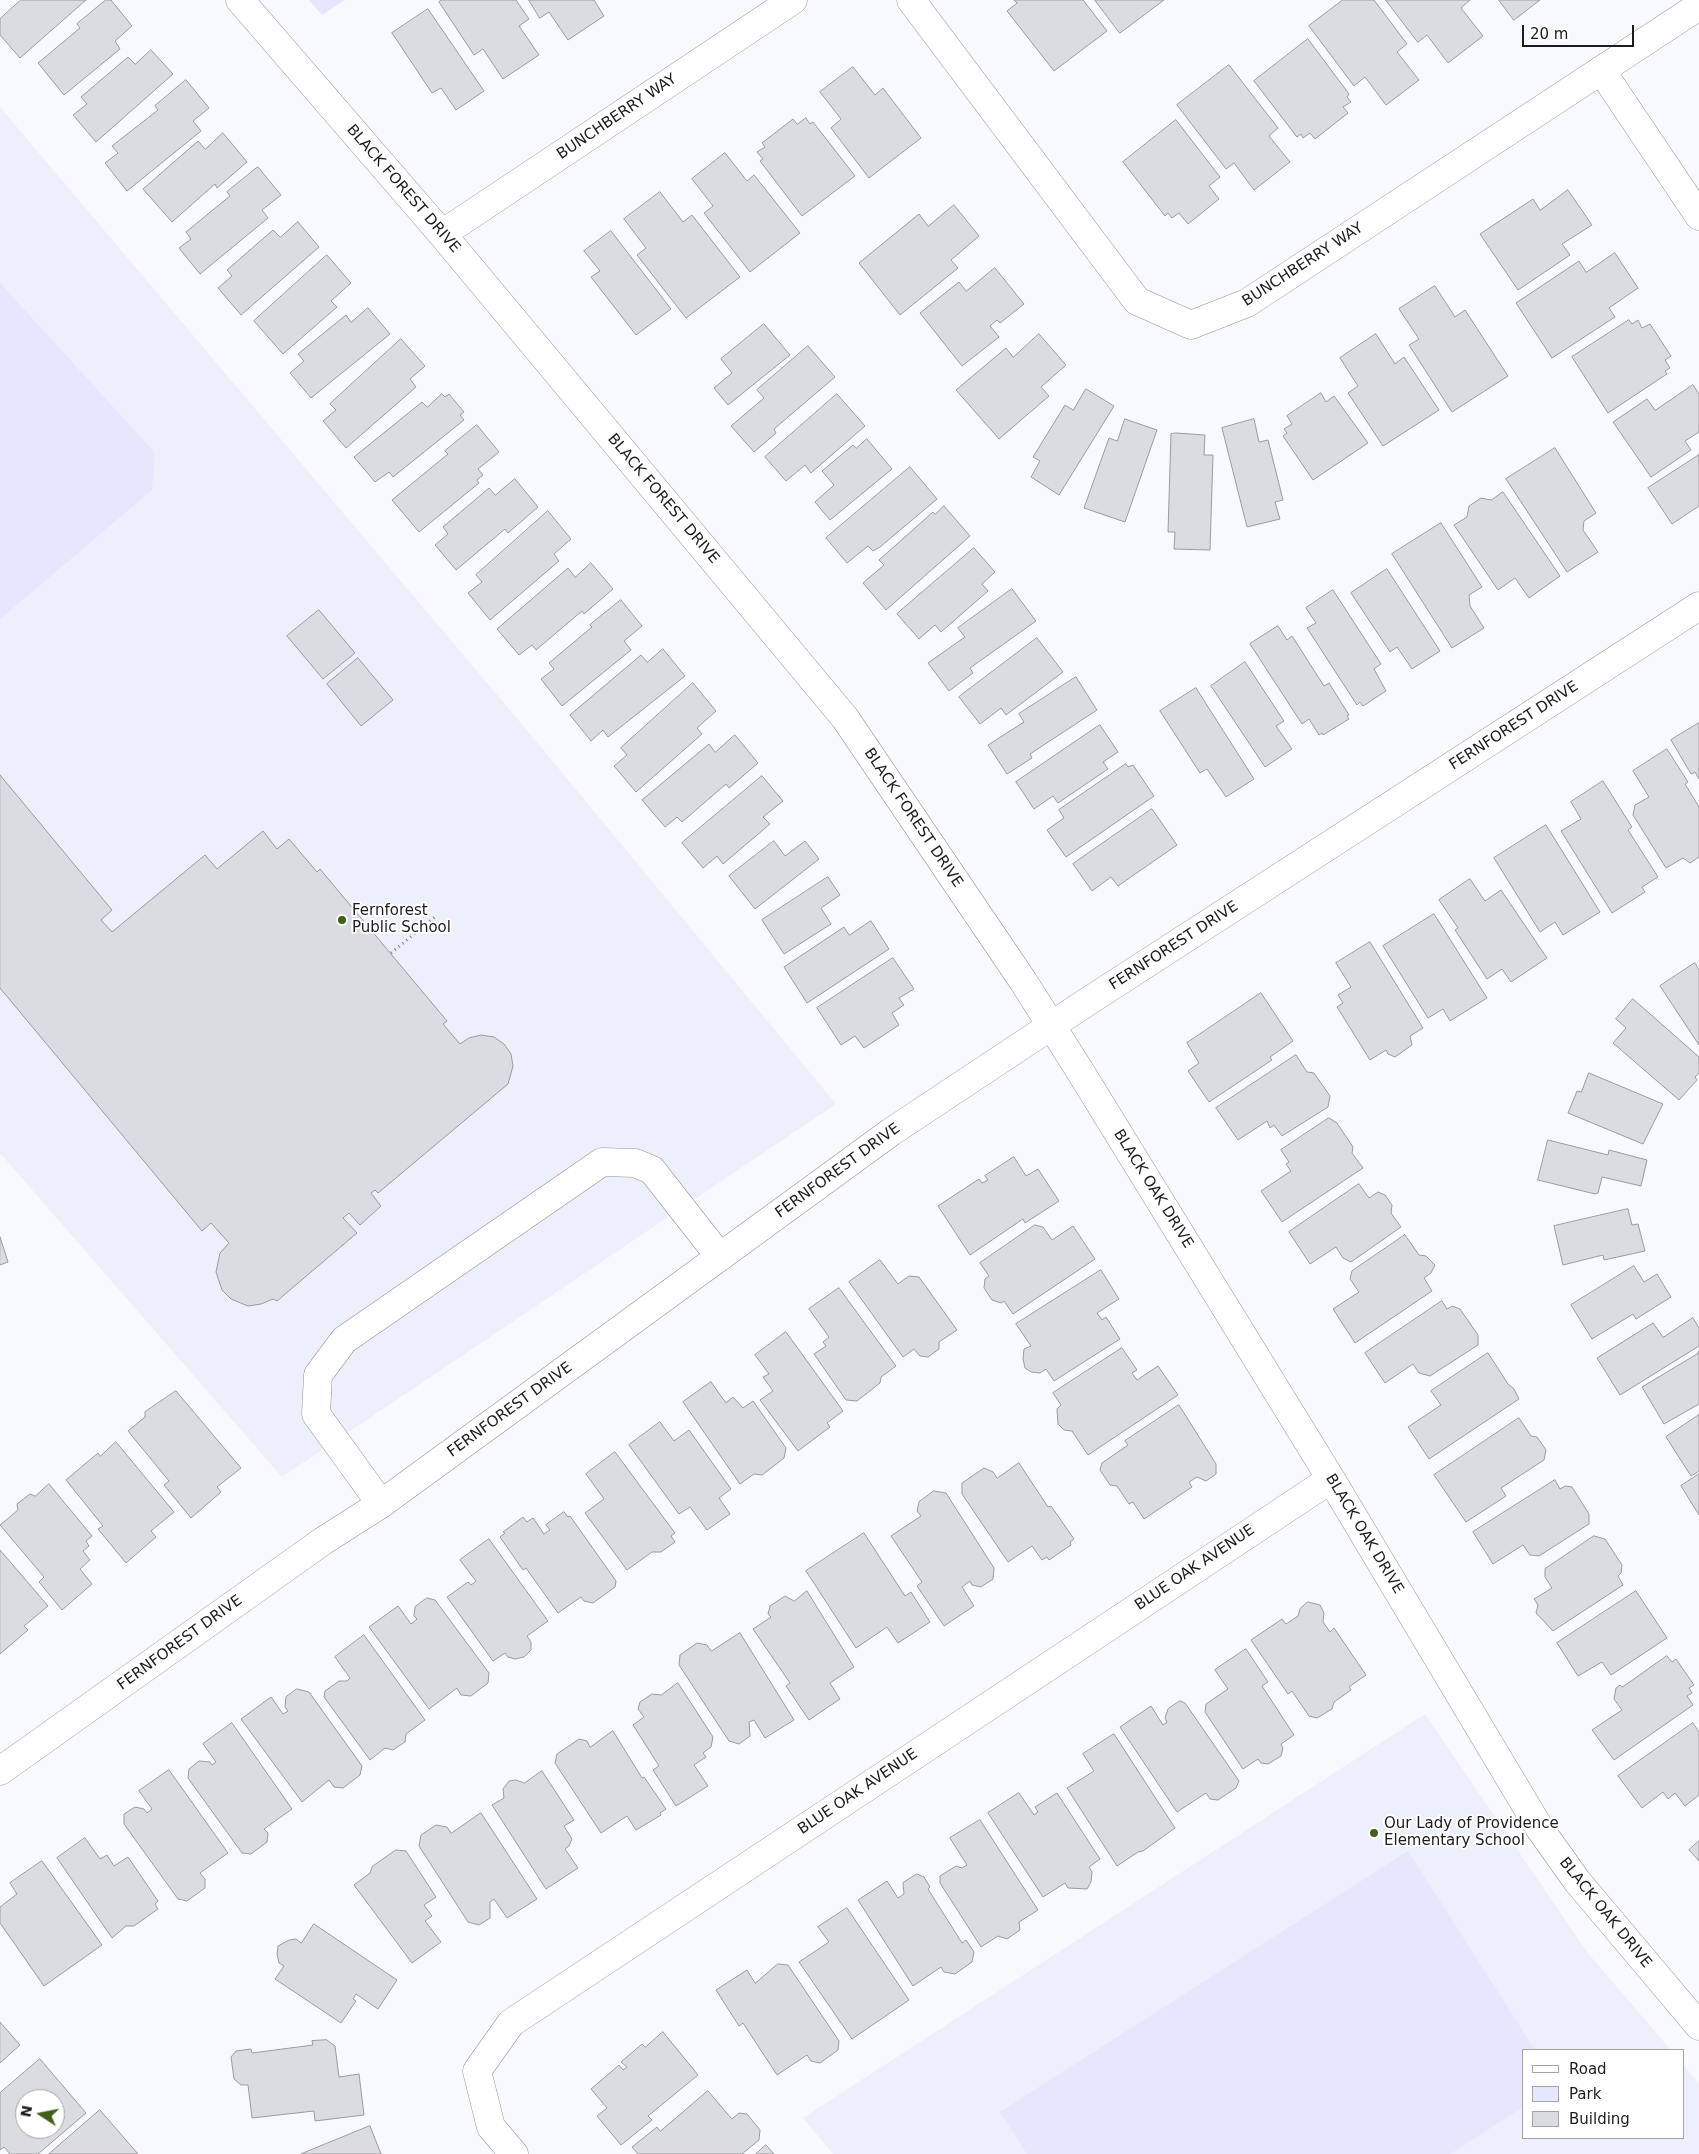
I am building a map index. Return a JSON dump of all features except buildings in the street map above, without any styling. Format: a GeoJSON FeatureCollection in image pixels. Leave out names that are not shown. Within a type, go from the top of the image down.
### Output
{"type":"FeatureCollection","features":[{"type":"Feature","properties":{"kind":"street","name":"BLACK FOREST DRIVE"},"geometry":{"type":"LineString","coordinates":[[240,0],[442,234],[846,718],[1052,1026]]}},
{"type":"Feature","properties":{"kind":"street","name":"BUNCHBERRY WAY"},"geometry":{"type":"LineString","coordinates":[[442,234],[793,0]]}},
{"type":"Feature","properties":{"kind":"street","name":"BUNCHBERRY WAY"},"geometry":{"type":"LineString","coordinates":[[912,0],[1137,301],[1191,325],[1247,303],[1699,6]]}},
{"type":"Feature","properties":{"kind":"street"},"geometry":{"type":"LineString","coordinates":[[1601,70],[1699,216]]}},
{"type":"Feature","properties":{"kind":"street","name":"FERNFOREST DRIVE"},"geometry":{"type":"LineString","coordinates":[[0,1771],[323,1541],[381,1504],[891,1132],[1699,606]]}},
{"type":"Feature","properties":{"kind":"street","name":"BLACK OAK DRIVE"},"geometry":{"type":"LineString","coordinates":[[1052,1026],[1331,1479],[1540,1828],[1577,1881],[1699,2026]]}},
{"type":"Feature","properties":{"kind":"street"},"geometry":{"type":"LineString","coordinates":[[381,1504],[316,1414],[318,1375],[344,1340],[602,1162],[635,1163],[652,1170],[720,1257]]}},
{"type":"Feature","properties":{"kind":"street","name":"BLUE OAK AVENUE"},"geometry":{"type":"LineString","coordinates":[[514,2154],[491,2127],[477,2070],[512,2022],[1331,1479]]}},
{"type":"Feature","properties":{"kind":"path"},"geometry":{"type":"LineString","coordinates":[[391,953],[436,916]]}},
{"type":"Feature","properties":{"kind":"shaded area","name":"Fernforest Public School"},"geometry":{"type":"Polygon","coordinates":[[[0,107],[531,735],[836,1104],[282,1477],[0,1153],[0,107]]]}},
{"type":"Feature","properties":{"kind":"shaded area","name":"Our Lady of Providence Elementary School"},"geometry":{"type":"Polygon","coordinates":[[[1425,1714],[1587,1952],[1670,2049],[1522,2049],[1522,2139],[1684,2139],[1684,2065],[1699,2084],[1699,2154],[833,2154],[803,2118],[1425,1714]]]}},
{"type":"Feature","properties":{"kind":"green space"},"geometry":{"type":"Polygon","coordinates":[[[309,0],[345,0],[322,15],[309,0]]]}},
{"type":"Feature","properties":{"kind":"green space"},"geometry":{"type":"Polygon","coordinates":[[[0,283],[155,453],[152,490],[0,619],[0,283]]]}},
{"type":"Feature","properties":{"kind":"green space"},"geometry":{"type":"Polygon","coordinates":[[[1408,1851],[1534,2049],[1522,2049],[1522,2108],[1450,2154],[1027,2154],[1000,2112],[1408,1851]]]}},
{"type":"Feature","properties":{"kind":"place","name":"Fernforest Public School"},"geometry":{"type":"Point","coordinates":[342,920]}},
{"type":"Feature","properties":{"kind":"place","name":"Our Lady of Providence Elementary School"},"geometry":{"type":"Point","coordinates":[1374,1833]}}]}
